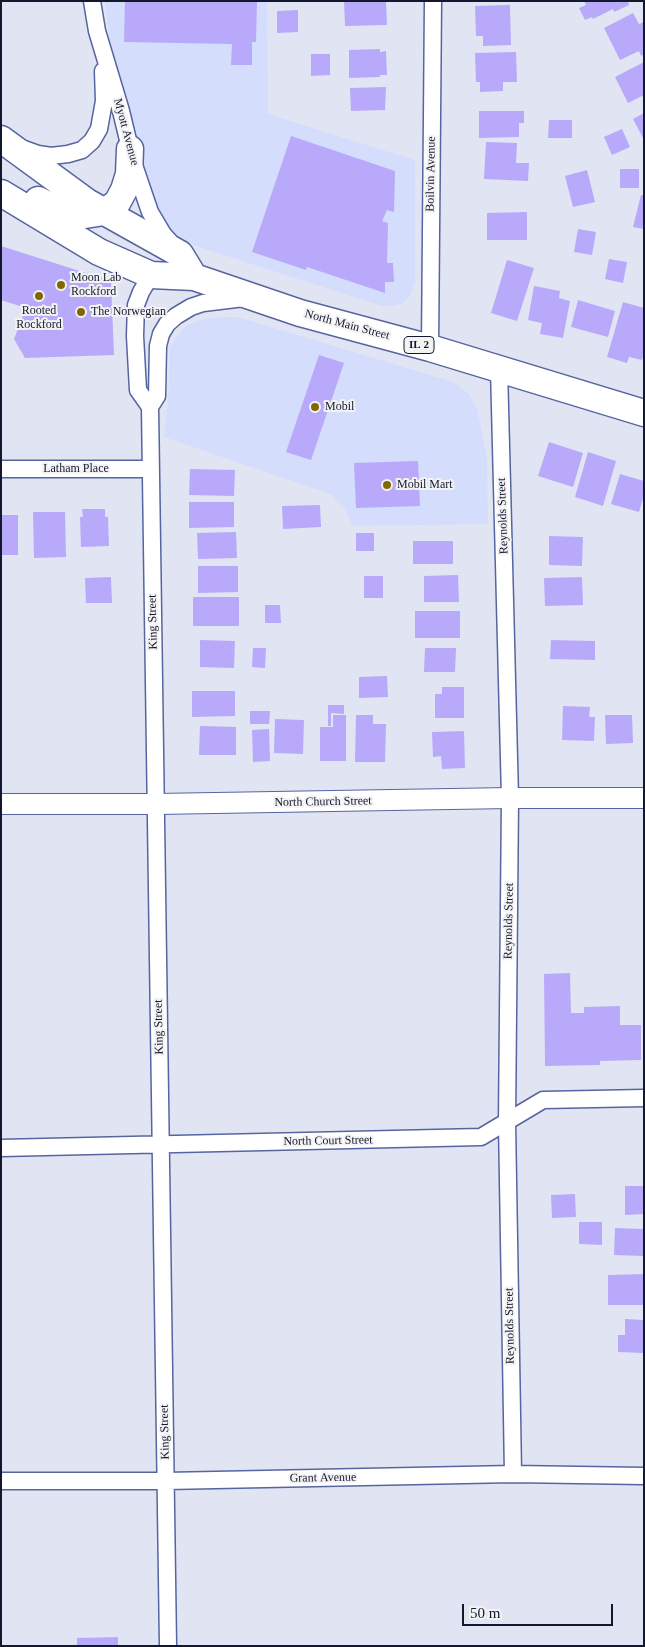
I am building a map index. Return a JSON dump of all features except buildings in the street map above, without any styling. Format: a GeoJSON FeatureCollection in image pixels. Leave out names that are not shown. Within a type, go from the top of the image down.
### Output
{"type":"FeatureCollection","features":[{"type":"Feature","properties":{"kind":"main road"},"geometry":{"type":"LineString","coordinates":[[4,140],[87,202],[180,254],[194,277]]}},
{"type":"Feature","properties":{"kind":"main road"},"geometry":{"type":"LineString","coordinates":[[1,183],[60,211],[85,215],[104,212],[117,203],[124,190],[129,174],[130,149]]}},
{"type":"Feature","properties":{"kind":"main road","name":"North Main Street"},"geometry":{"type":"LineString","coordinates":[[1,193],[99,252],[151,275],[194,277],[300,313],[499,368],[644,413]]}},
{"type":"Feature","properties":{"kind":"street","name":"Myott Avenue"},"geometry":{"type":"LineString","coordinates":[[92,1],[97,31],[150,212],[163,234],[180,254]]}},
{"type":"Feature","properties":{"kind":"street","name":"Boilvin Avenue"},"geometry":{"type":"LineString","coordinates":[[430,348],[433,1]]}},
{"type":"Feature","properties":{"kind":"street"},"geometry":{"type":"LineString","coordinates":[[4,140],[38,154],[50,156],[82,150],[92,141],[99,129],[104,102],[102,49]]}},
{"type":"Feature","properties":{"kind":"street","name":"King Street"},"geometry":{"type":"LineString","coordinates":[[150,407],[138,390],[135,336],[136,305],[151,275]]}},
{"type":"Feature","properties":{"kind":"street","name":"King Street"},"geometry":{"type":"LineString","coordinates":[[168,1646],[150,407],[157,396],[158,346],[161,334],[167,324],[191,307],[204,303],[240,298],[256,298]]}},
{"type":"Feature","properties":{"kind":"street","name":"Reynolds Street"},"geometry":{"type":"LineString","coordinates":[[499,368],[510,798],[507,1122],[513,1474]]}},
{"type":"Feature","properties":{"kind":"street","name":"Latham Place"},"geometry":{"type":"LineString","coordinates":[[1,469],[151,469]]}},
{"type":"Feature","properties":{"kind":"street","name":"North Church Street"},"geometry":{"type":"LineString","coordinates":[[1,804],[644,798]]}},
{"type":"Feature","properties":{"kind":"street","name":"North Court Street"},"geometry":{"type":"LineString","coordinates":[[1,1148],[481,1137],[543,1100],[644,1098]]}},
{"type":"Feature","properties":{"kind":"street","name":"Grant Avenue"},"geometry":{"type":"LineString","coordinates":[[1,1481],[166,1481],[513,1474],[644,1476]]}},
{"type":"Feature","properties":{"kind":"shaded area"},"geometry":{"type":"Polygon","coordinates":[[[105,1],[267,1],[268,114],[415,160],[415,280],[410,296],[403,303],[393,306],[382,306],[193,245],[175,234],[161,219],[151,199],[110,45],[105,1]]]}},
{"type":"Feature","properties":{"kind":"shaded area"},"geometry":{"type":"Polygon","coordinates":[[[238,317],[453,382],[469,394],[477,408],[487,459],[488,524],[353,526],[344,507],[330,494],[164,437],[168,402],[170,346],[187,325],[204,319],[238,317]]]}},
{"type":"Feature","properties":{"kind":"place","name":"Moon Lab Rockford"},"geometry":{"type":"Point","coordinates":[61,285]}},
{"type":"Feature","properties":{"kind":"place","name":"Rooted Rockford"},"geometry":{"type":"Point","coordinates":[39,296]}},
{"type":"Feature","properties":{"kind":"place","name":"The Norwegian"},"geometry":{"type":"Point","coordinates":[81,312]}},
{"type":"Feature","properties":{"kind":"place","name":"Mobil"},"geometry":{"type":"Point","coordinates":[315,407]}},
{"type":"Feature","properties":{"kind":"place","name":"Mobil Mart"},"geometry":{"type":"Point","coordinates":[387,485]}}]}
